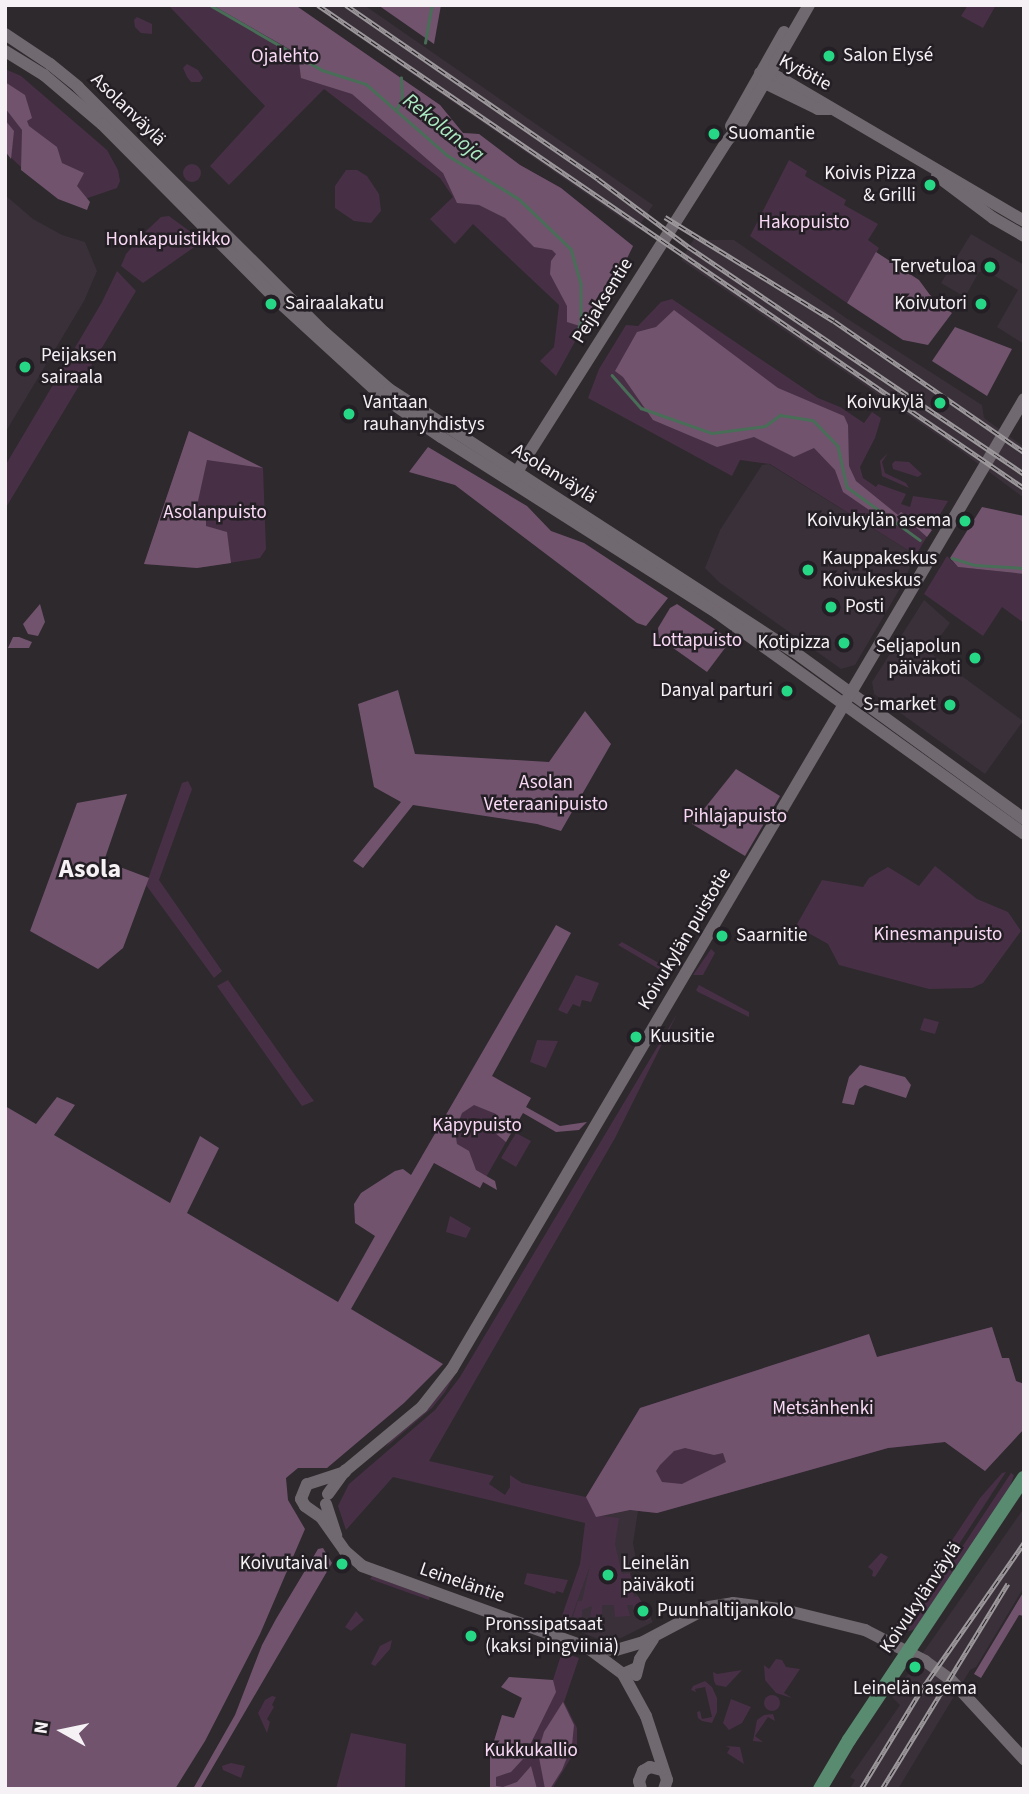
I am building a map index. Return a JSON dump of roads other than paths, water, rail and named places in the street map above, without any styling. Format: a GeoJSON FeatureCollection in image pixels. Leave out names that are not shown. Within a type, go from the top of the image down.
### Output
{"type":"FeatureCollection","features":[{"type":"Feature","properties":{"kind":"main road","name":"Peijaksentie"},"geometry":{"type":"LineString","coordinates":[[513,477],[727,140],[739,127],[800,5]]}},
{"type":"Feature","properties":{"kind":"main road","name":"Peijaksentie"},"geometry":{"type":"LineString","coordinates":[[765,77],[809,5]]}},
{"type":"Feature","properties":{"kind":"main road","name":"Asolanväylä"},"geometry":{"type":"LineString","coordinates":[[5,34],[78,87],[324,332],[389,389],[513,477]]}},
{"type":"Feature","properties":{"kind":"main road","name":"Asolanväylä"},"geometry":{"type":"LineString","coordinates":[[5,51],[44,75],[102,124],[277,300],[402,411],[699,588],[1024,834]]}},
{"type":"Feature","properties":{"kind":"main road","name":"Kytötie"},"geometry":{"type":"LineString","coordinates":[[765,77],[818,109],[830,109],[924,163],[983,211],[1024,236]]}},
{"type":"Feature","properties":{"kind":"main road","name":"Kytötie"},"geometry":{"type":"LineString","coordinates":[[924,163],[936,167],[1024,221]]}},
{"type":"Feature","properties":{"kind":"main road","name":"Koivukylän puistotie"},"geometry":{"type":"LineString","coordinates":[[327,1499],[345,1471],[422,1406],[452,1369],[1024,399]]}},
{"type":"Feature","properties":{"kind":"main road","name":"Asolanväylä"},"geometry":{"type":"LineString","coordinates":[[848,699],[1024,820]]}},
{"type":"Feature","properties":{"kind":"main road","name":"Koivukylän puistotie"},"geometry":{"type":"LineString","coordinates":[[317,1482],[345,1471]]}},
{"type":"Feature","properties":{"kind":"main road","name":"Koivukylänväylä"},"geometry":{"type":"LineString","coordinates":[[820,1789],[849,1740],[1024,1478]]}},
{"type":"Feature","properties":{"kind":"main road"},"geometry":{"type":"LineString","coordinates":[[317,1482],[324,1486],[327,1499],[314,1510],[305,1506],[301,1495],[305,1486],[317,1482]]}},
{"type":"Feature","properties":{"kind":"main road","name":"Leineläntie"},"geometry":{"type":"LineString","coordinates":[[327,1499],[336,1535]]}},
{"type":"Feature","properties":{"kind":"main road","name":"Leineläntie"},"geometry":{"type":"LineString","coordinates":[[314,1510],[353,1559],[374,1572],[588,1648],[623,1674]]}},
{"type":"Feature","properties":{"kind":"main road"},"geometry":{"type":"LineString","coordinates":[[666,1787],[636,1693],[623,1674],[638,1664],[653,1639],[709,1607],[733,1603],[769,1606],[865,1630],[892,1642],[943,1674],[1024,1759]]}},
{"type":"Feature","properties":{"kind":"main road","name":"Leineläntie"},"geometry":{"type":"LineString","coordinates":[[588,1648],[622,1648],[653,1639]]}},
{"type":"Feature","properties":{"kind":"main road"},"geometry":{"type":"LineString","coordinates":[[612,1665],[622,1648],[635,1650],[638,1664],[636,1693]]}},
{"type":"Feature","properties":{"kind":"main road"},"geometry":{"type":"LineString","coordinates":[[646,1769],[651,1740]]}},
{"type":"Feature","properties":{"kind":"main road","name":"Koivukylänväylä"},"geometry":{"type":"LineString","coordinates":[[809,1789],[849,1740]]}},
{"type":"Feature","properties":{"kind":"main road"},"geometry":{"type":"LineString","coordinates":[[641,1789],[639,1776],[646,1769],[655,1767],[662,1770]]}},
{"type":"Feature","properties":{"kind":"waterway","name":"Rekolanoja"},"geometry":{"type":"LineString","coordinates":[[210,5],[322,70],[366,84],[447,155],[519,199],[571,249],[581,283],[581,322],[577,334]]}},
{"type":"Feature","properties":{"kind":"waterway"},"geometry":{"type":"LineString","coordinates":[[425,43],[432,5]]}},
{"type":"Feature","properties":{"kind":"waterway"},"geometry":{"type":"LineString","coordinates":[[396,111],[402,98],[401,78]]}},
{"type":"Feature","properties":{"kind":"waterway","name":"Rekolanoja"},"geometry":{"type":"LineString","coordinates":[[612,375],[641,408],[712,433],[765,426],[780,415],[813,420],[838,446],[847,487],[920,540]]}},
{"type":"Feature","properties":{"kind":"waterway","name":"Rekolanoja"},"geometry":{"type":"LineString","coordinates":[[952,558],[975,565],[1024,568]]}},
{"type":"Feature","properties":{"kind":"railway"},"geometry":{"type":"LineString","coordinates":[[318,5],[1024,488]]}},
{"type":"Feature","properties":{"kind":"railway"},"geometry":{"type":"LineString","coordinates":[[346,5],[598,179],[689,247],[1024,474]]}},
{"type":"Feature","properties":{"kind":"railway"},"geometry":{"type":"LineString","coordinates":[[665,217],[834,321],[1024,452]]}},
{"type":"Feature","properties":{"kind":"railway"},"geometry":{"type":"LineString","coordinates":[[861,1789],[920,1692],[1024,1543]]}},
{"type":"Feature","properties":{"kind":"railway"},"geometry":{"type":"LineString","coordinates":[[882,1789],[1008,1583]]}},
{"type":"Feature","properties":{"kind":"place","name":"Salon Elysé"},"geometry":{"type":"Point","coordinates":[829,56]}},
{"type":"Feature","properties":{"kind":"place","name":"Suomantie"},"geometry":{"type":"Point","coordinates":[714,134]}},
{"type":"Feature","properties":{"kind":"place","name":"Koivis Pizza & Grilli"},"geometry":{"type":"Point","coordinates":[930,185]}},
{"type":"Feature","properties":{"kind":"place","name":"Tervetuloa"},"geometry":{"type":"Point","coordinates":[990,267]}},
{"type":"Feature","properties":{"kind":"place","name":"Sairaalakatu"},"geometry":{"type":"Point","coordinates":[271,304]}},
{"type":"Feature","properties":{"kind":"place","name":"Koivutori"},"geometry":{"type":"Point","coordinates":[981,304]}},
{"type":"Feature","properties":{"kind":"place","name":"Peijaksen sairaala"},"geometry":{"type":"Point","coordinates":[25,367]}},
{"type":"Feature","properties":{"kind":"place","name":"Koivukylä"},"geometry":{"type":"Point","coordinates":[940,403]}},
{"type":"Feature","properties":{"kind":"place","name":"Vantaan rauhanyhdistys"},"geometry":{"type":"Point","coordinates":[349,414]}},
{"type":"Feature","properties":{"kind":"place","name":"Koivukylän asema"},"geometry":{"type":"Point","coordinates":[965,521]}},
{"type":"Feature","properties":{"kind":"place","name":"Kauppakeskus Koivukeskus"},"geometry":{"type":"Point","coordinates":[808,570]}},
{"type":"Feature","properties":{"kind":"place","name":"Posti"},"geometry":{"type":"Point","coordinates":[831,607]}},
{"type":"Feature","properties":{"kind":"place","name":"Kotipizza"},"geometry":{"type":"Point","coordinates":[844,643]}},
{"type":"Feature","properties":{"kind":"place","name":"Seljapolun päiväkoti"},"geometry":{"type":"Point","coordinates":[975,658]}},
{"type":"Feature","properties":{"kind":"place","name":"Danyal parturi"},"geometry":{"type":"Point","coordinates":[787,691]}},
{"type":"Feature","properties":{"kind":"place","name":"S-market"},"geometry":{"type":"Point","coordinates":[950,705]}},
{"type":"Feature","properties":{"kind":"place","name":"Saarnitie"},"geometry":{"type":"Point","coordinates":[722,936]}},
{"type":"Feature","properties":{"kind":"place","name":"Kuusitie"},"geometry":{"type":"Point","coordinates":[636,1037]}},
{"type":"Feature","properties":{"kind":"place","name":"Koivutaival"},"geometry":{"type":"Point","coordinates":[342,1564]}},
{"type":"Feature","properties":{"kind":"place","name":"Leinelän päiväkoti"},"geometry":{"type":"Point","coordinates":[608,1575]}},
{"type":"Feature","properties":{"kind":"place","name":"Puunhaltijankolo"},"geometry":{"type":"Point","coordinates":[643,1611]}},
{"type":"Feature","properties":{"kind":"place","name":"Pronssipatsaat (kaksi pingviiniä)"},"geometry":{"type":"Point","coordinates":[471,1636]}},
{"type":"Feature","properties":{"kind":"place","name":"Leinelän asema"},"geometry":{"type":"Point","coordinates":[915,1667]}},
{"type":"Feature","properties":{"kind":"district","name":"Asola"},"geometry":{"type":"Point","coordinates":[90,869]}},
{"type":"Feature","properties":{"kind":"park label","name":"Ojalehto"},"geometry":{"type":"Point","coordinates":[285,57]}},
{"type":"Feature","properties":{"kind":"park label","name":"Hakopuisto"},"geometry":{"type":"Point","coordinates":[804,223]}},
{"type":"Feature","properties":{"kind":"park label","name":"Honkapuistikko"},"geometry":{"type":"Point","coordinates":[168,240]}},
{"type":"Feature","properties":{"kind":"park label","name":"Asolanpuisto"},"geometry":{"type":"Point","coordinates":[215,513]}},
{"type":"Feature","properties":{"kind":"park label","name":"Lottapuisto"},"geometry":{"type":"Point","coordinates":[697,641]}},
{"type":"Feature","properties":{"kind":"park label","name":"Asolan Veteraanipuisto"},"geometry":{"type":"Point","coordinates":[546,794]}},
{"type":"Feature","properties":{"kind":"park label","name":"Pihlajapuisto"},"geometry":{"type":"Point","coordinates":[735,817]}},
{"type":"Feature","properties":{"kind":"park label","name":"Kinesmanpuisto"},"geometry":{"type":"Point","coordinates":[938,935]}},
{"type":"Feature","properties":{"kind":"park label","name":"Käpypuisto"},"geometry":{"type":"Point","coordinates":[477,1126]}},
{"type":"Feature","properties":{"kind":"park label","name":"Metsänhenki"},"geometry":{"type":"Point","coordinates":[823,1409]}},
{"type":"Feature","properties":{"kind":"park label","name":"Kukkukallio"},"geometry":{"type":"Point","coordinates":[531,1751]}}]}
